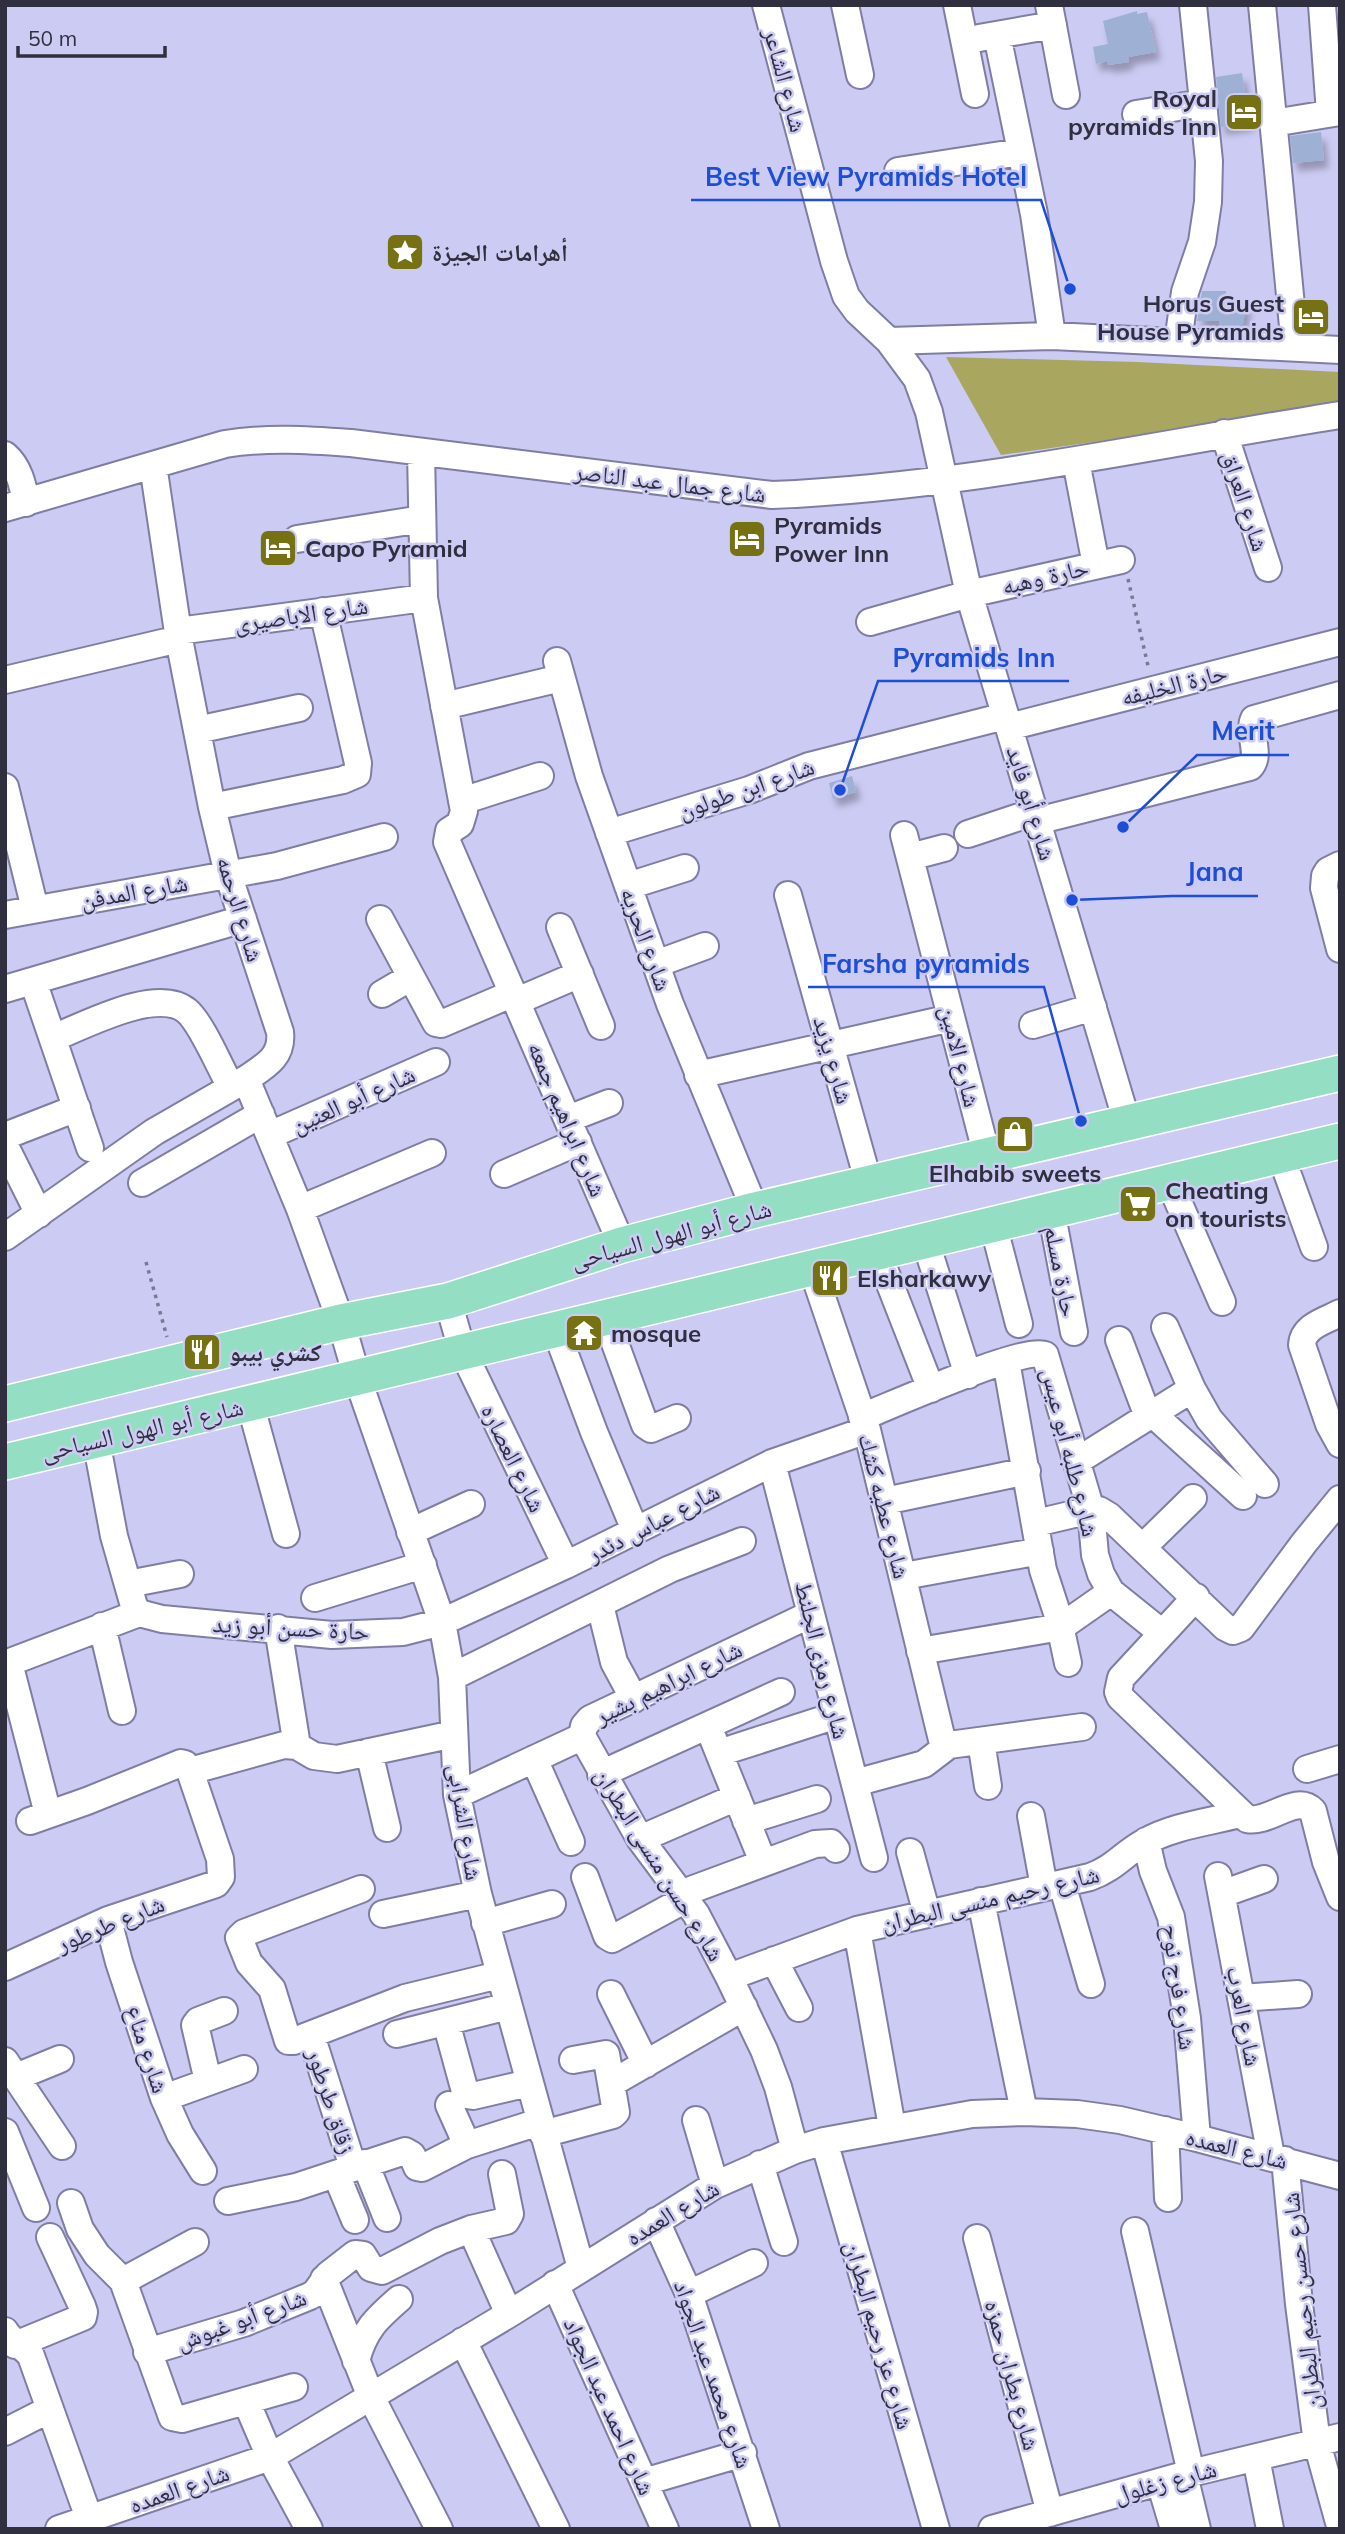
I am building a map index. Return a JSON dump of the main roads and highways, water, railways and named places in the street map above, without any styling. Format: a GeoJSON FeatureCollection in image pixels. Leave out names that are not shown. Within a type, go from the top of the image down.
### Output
{"type":"FeatureCollection","features":[{"type":"Feature","properties":{"kind":"main road","name":"شارع أبو الهول السياحى"},"geometry":{"type":"LineString","coordinates":[[5,1404],[341,1322],[448,1301],[622,1245],[755,1210],[1127,1122],[1338,1080]]}},
{"type":"Feature","properties":{"kind":"main road","name":"شارع أبو الهول السياحى"},"geometry":{"type":"LineString","coordinates":[[5,1462],[1340,1141]]}},
{"type":"Feature","properties":{"kind":"place","name":"Royal pyramids Inn"},"geometry":{"type":"Point","coordinates":[1244,112]}},
{"type":"Feature","properties":{"kind":"place","name":"أهرامات الجيزة"},"geometry":{"type":"Point","coordinates":[405,252]}},
{"type":"Feature","properties":{"kind":"place","name":"Best View Pyramids Hotel"},"geometry":{"type":"Point","coordinates":[1070,289]}},
{"type":"Feature","properties":{"kind":"place","name":"Horus Guest House Pyramids"},"geometry":{"type":"Point","coordinates":[1311,317]}},
{"type":"Feature","properties":{"kind":"place","name":"Pyramids Power Inn"},"geometry":{"type":"Point","coordinates":[747,539]}},
{"type":"Feature","properties":{"kind":"place","name":"Capo Pyramid"},"geometry":{"type":"Point","coordinates":[278,548]}},
{"type":"Feature","properties":{"kind":"place","name":"Pyramids Inn"},"geometry":{"type":"Point","coordinates":[840,790]}},
{"type":"Feature","properties":{"kind":"place","name":"Merit"},"geometry":{"type":"Point","coordinates":[1123,827]}},
{"type":"Feature","properties":{"kind":"place","name":"Jana"},"geometry":{"type":"Point","coordinates":[1072,900]}},
{"type":"Feature","properties":{"kind":"place","name":"Farsha pyramids"},"geometry":{"type":"Point","coordinates":[1081,1121]}},
{"type":"Feature","properties":{"kind":"place","name":"Elhabib sweets"},"geometry":{"type":"Point","coordinates":[1015,1134]}},
{"type":"Feature","properties":{"kind":"place","name":"Cheating on tourists"},"geometry":{"type":"Point","coordinates":[1138,1204]}},
{"type":"Feature","properties":{"kind":"place","name":"Elsharkawy"},"geometry":{"type":"Point","coordinates":[830,1278]}},
{"type":"Feature","properties":{"kind":"place","name":"mosque"},"geometry":{"type":"Point","coordinates":[584,1333]}},
{"type":"Feature","properties":{"kind":"place","name":"كشري بيبو"},"geometry":{"type":"Point","coordinates":[202,1352]}}]}
